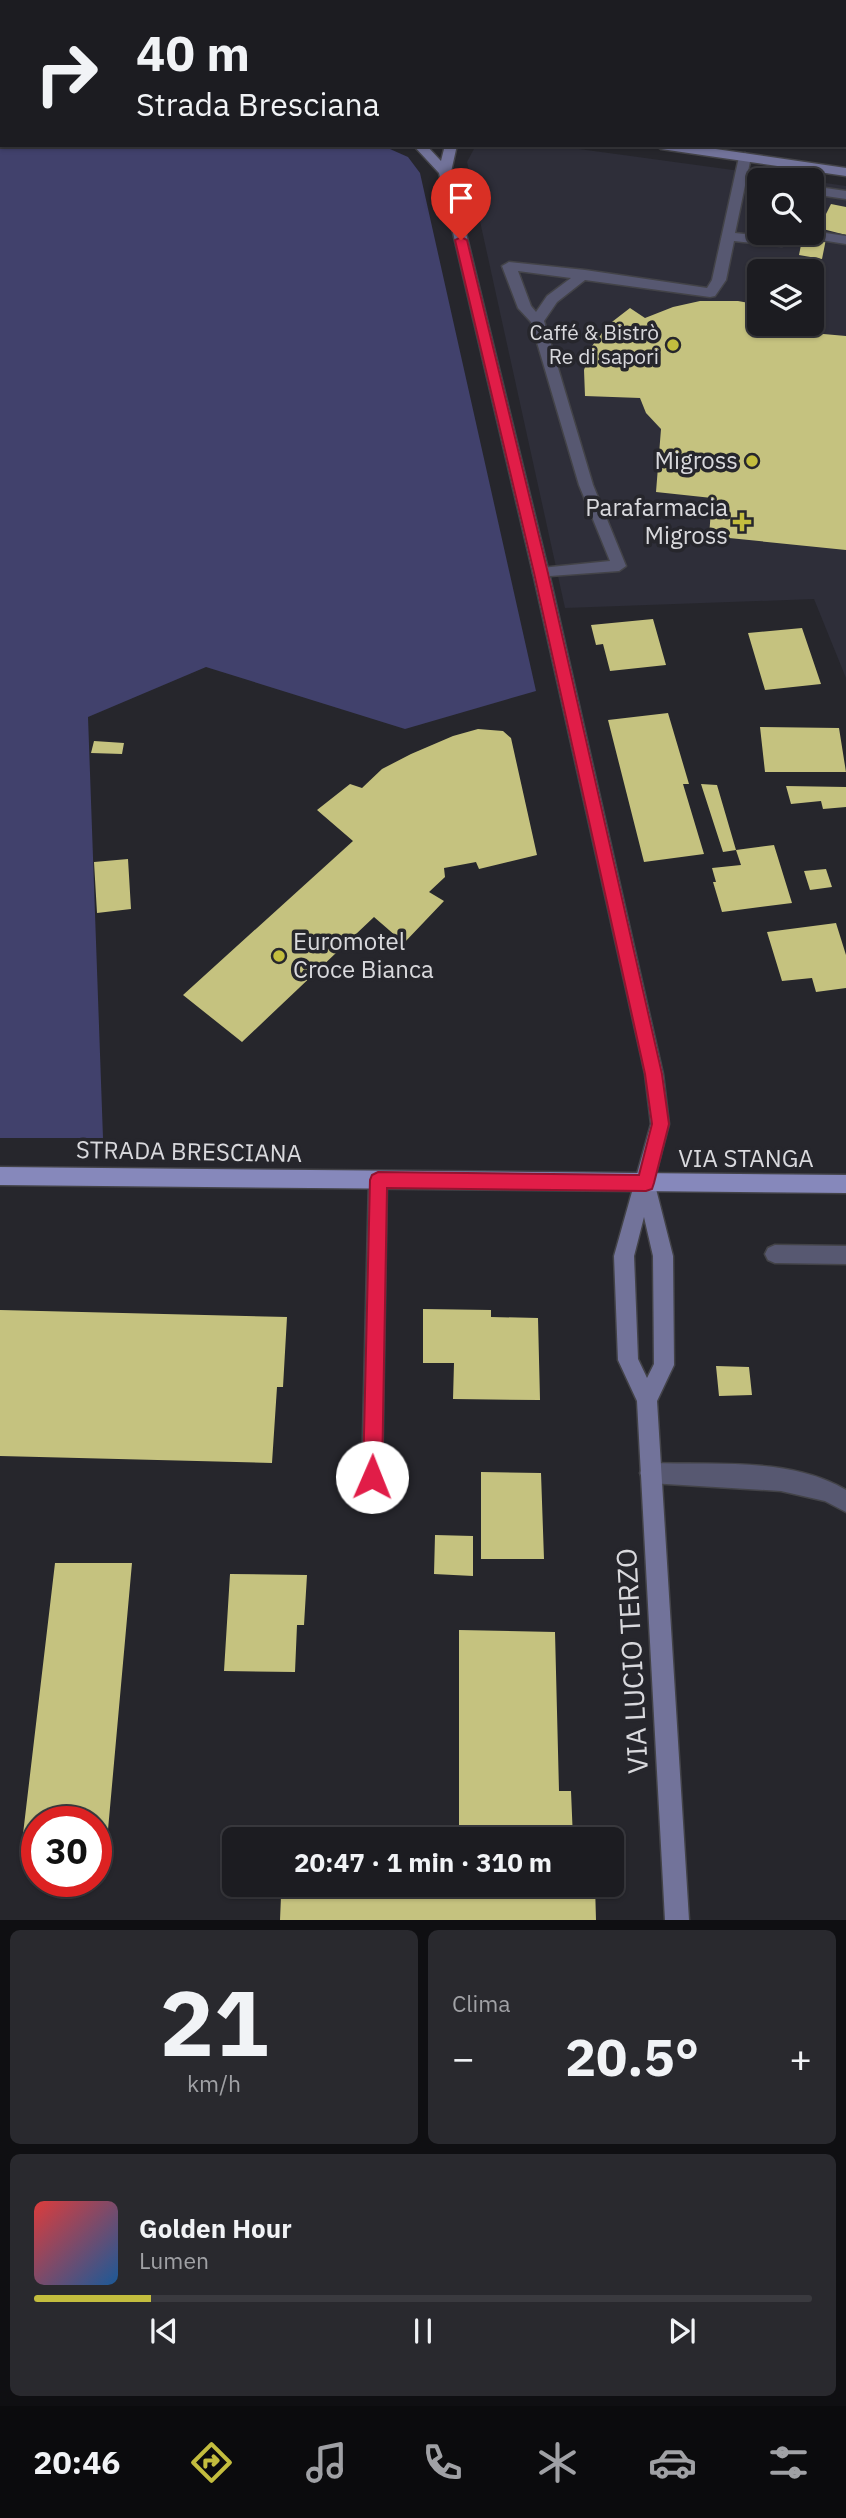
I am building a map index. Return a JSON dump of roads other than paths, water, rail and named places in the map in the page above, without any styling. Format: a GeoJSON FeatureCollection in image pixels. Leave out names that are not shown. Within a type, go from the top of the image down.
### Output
{"type":"FeatureCollection","features":[{"type":"Feature","properties":{"kind":"main road","name":"STRADA BRESCIANA"},"geometry":{"type":"LineString","coordinates":[[0,1176],[646,1183]]}},
{"type":"Feature","properties":{"kind":"main road","name":"VIA STANGA"},"geometry":{"type":"LineString","coordinates":[[646,1183],[846,1184]]}},
{"type":"Feature","properties":{"kind":"street"},"geometry":{"type":"LineString","coordinates":[[421,147],[444,172]]}},
{"type":"Feature","properties":{"kind":"street"},"geometry":{"type":"LineString","coordinates":[[450,147],[444,172],[541,573],[654,1074],[660,1124],[646,1183]]}},
{"type":"Feature","properties":{"kind":"street"},"geometry":{"type":"LineString","coordinates":[[676,147],[846,172]]}},
{"type":"Feature","properties":{"kind":"street"},"geometry":{"type":"LineString","coordinates":[[541,573],[620,566],[586,485],[537,321],[525,308],[509,266],[585,274],[710,293],[719,281],[746,157]]}},
{"type":"Feature","properties":{"kind":"street"},"geometry":{"type":"LineString","coordinates":[[824,192],[846,195]]}},
{"type":"Feature","properties":{"kind":"street"},"geometry":{"type":"LineString","coordinates":[[728,236],[747,236]]}},
{"type":"Feature","properties":{"kind":"street"},"geometry":{"type":"LineString","coordinates":[[824,237],[846,240]]}},
{"type":"Feature","properties":{"kind":"street"},"geometry":{"type":"LineString","coordinates":[[537,321],[552,299],[585,274]]}},
{"type":"Feature","properties":{"kind":"street"},"geometry":{"type":"LineString","coordinates":[[372,1477],[378,1180]]}},
{"type":"Feature","properties":{"kind":"street","name":"VIA LUCIO TERZO"},"geometry":{"type":"LineString","coordinates":[[646,1183],[663,1256],[664,1365],[647,1400]]}},
{"type":"Feature","properties":{"kind":"street","name":"VIA LUCIO TERZO"},"geometry":{"type":"LineString","coordinates":[[646,1183],[624,1256],[628,1360],[647,1400],[677,1920]]}},
{"type":"Feature","properties":{"kind":"street"},"geometry":{"type":"LineString","coordinates":[[775,1254],[846,1255]]}},
{"type":"Feature","properties":{"kind":"street"},"geometry":{"type":"LineString","coordinates":[[650,1473],[797,1482],[839,1496],[846,1502]]}},
{"type":"Feature","properties":{"kind":"place","name":"Caffé & Bistrò Re di sapori"},"geometry":{"type":"Point","coordinates":[673,345]}},
{"type":"Feature","properties":{"kind":"place","name":"Migross"},"geometry":{"type":"Point","coordinates":[752,461]}},
{"type":"Feature","properties":{"kind":"place","name":"Parafarmacia Migross"},"geometry":{"type":"Point","coordinates":[742,522]}},
{"type":"Feature","properties":{"kind":"place","name":"Euromotel Croce Bianca"},"geometry":{"type":"Point","coordinates":[279,956]}}]}
